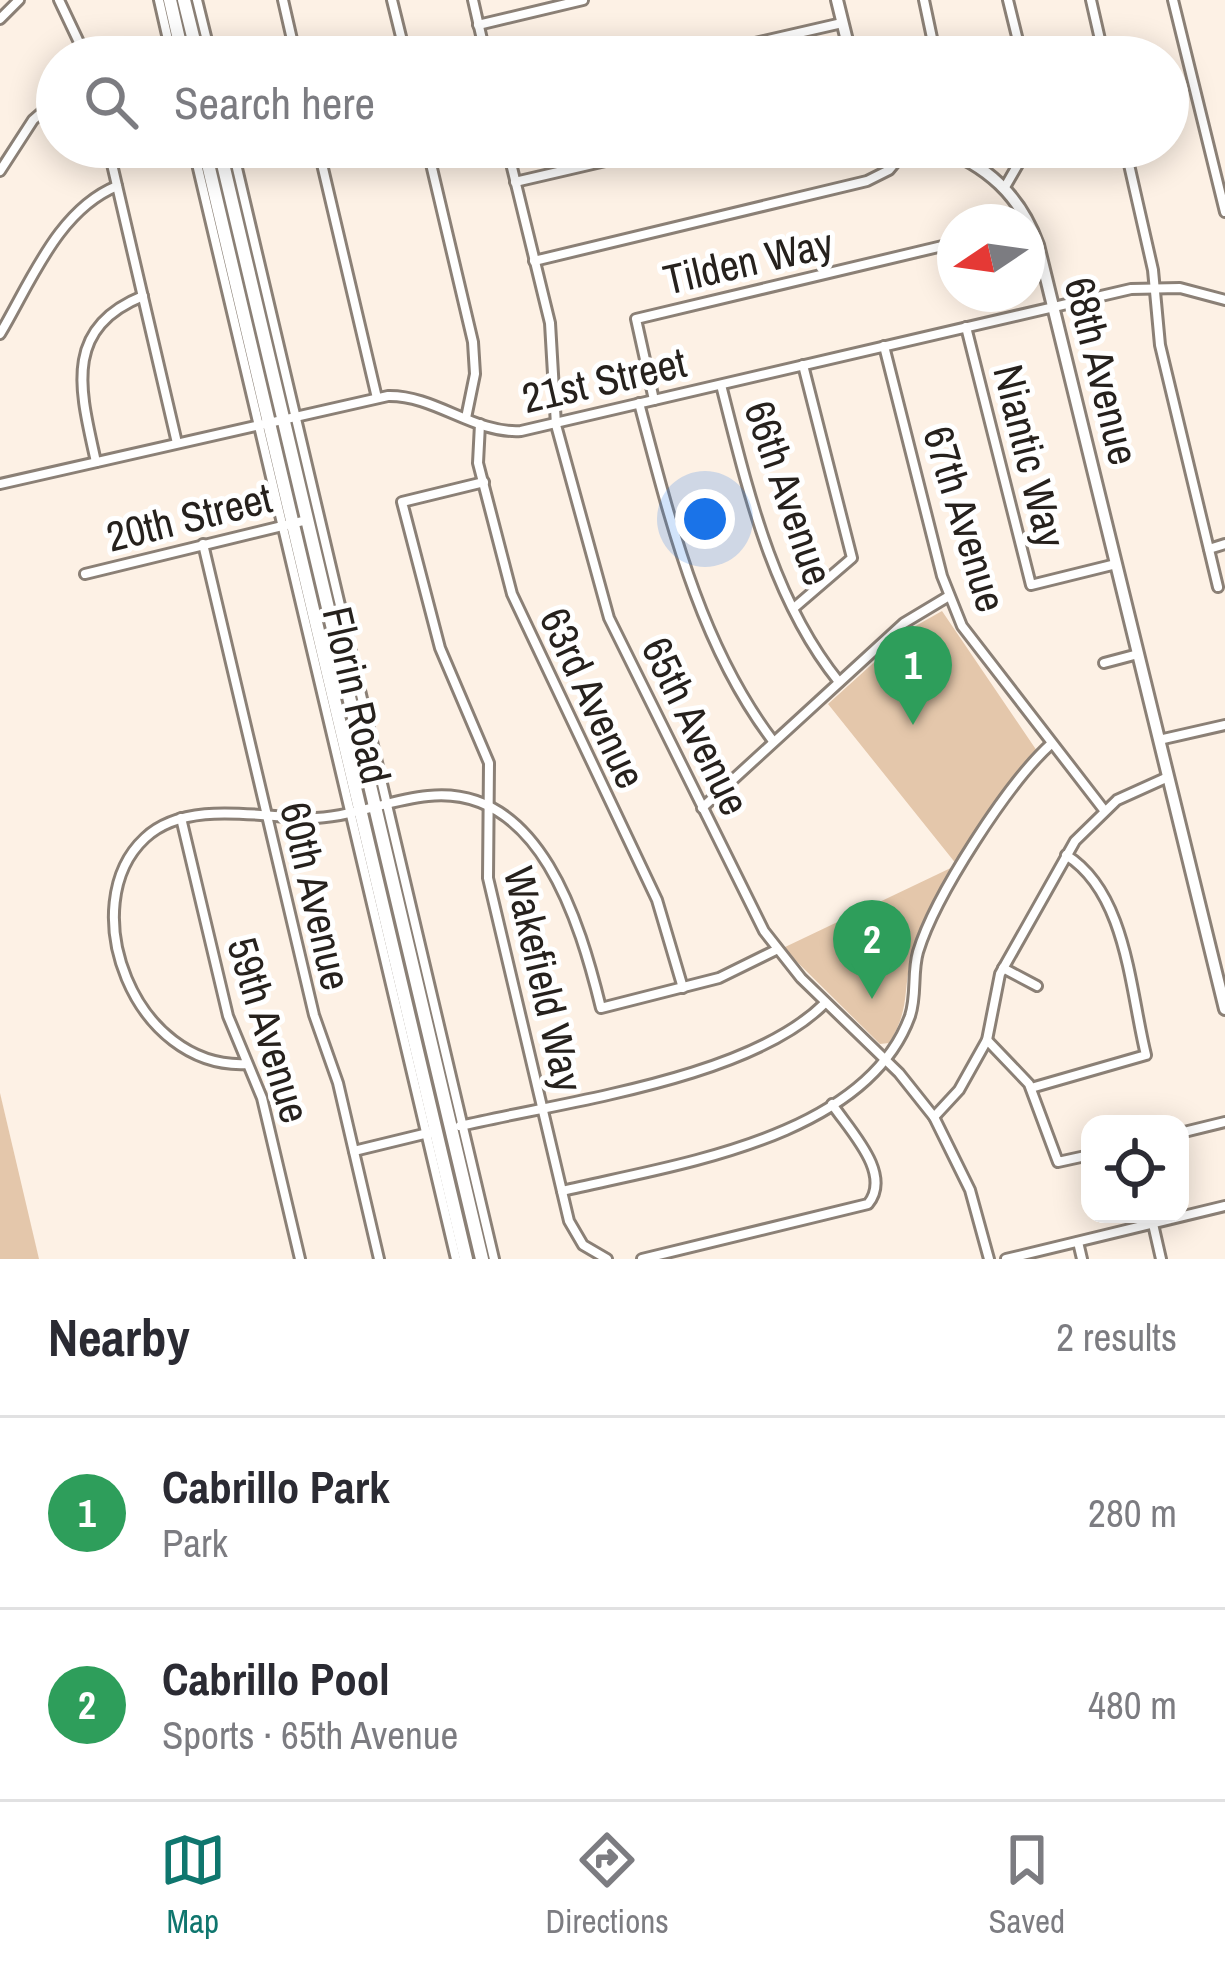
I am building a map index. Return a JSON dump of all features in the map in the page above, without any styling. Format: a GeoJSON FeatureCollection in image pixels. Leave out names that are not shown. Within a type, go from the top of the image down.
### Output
{"type":"FeatureCollection","features":[{"type":"Feature","properties":{"kind":"main road"},"geometry":{"type":"LineString","coordinates":[[170,0],[178,36]]}},
{"type":"Feature","properties":{"kind":"main road"},"geometry":{"type":"LineString","coordinates":[[184,0],[193,36]]}},
{"type":"Feature","properties":{"kind":"main road","name":"Florin Road"},"geometry":{"type":"LineString","coordinates":[[210,168],[276,419]]}},
{"type":"Feature","properties":{"kind":"main road","name":"Florin Road"},"geometry":{"type":"LineString","coordinates":[[223,168],[355,812],[431,1133],[466,1259]]}},
{"type":"Feature","properties":{"kind":"main road","name":"Florin Road"},"geometry":{"type":"LineString","coordinates":[[294,523],[381,806],[457,1127],[482,1259]]}},
{"type":"Feature","properties":{"kind":"street"},"geometry":{"type":"LineString","coordinates":[[0,19],[19,0]]}},
{"type":"Feature","properties":{"kind":"street"},"geometry":{"type":"LineString","coordinates":[[59,0],[76,36]]}},
{"type":"Feature","properties":{"kind":"street"},"geometry":{"type":"LineString","coordinates":[[158,0],[167,36]]}},
{"type":"Feature","properties":{"kind":"street"},"geometry":{"type":"LineString","coordinates":[[197,0],[206,36]]}},
{"type":"Feature","properties":{"kind":"street"},"geometry":{"type":"LineString","coordinates":[[283,0],[291,36]]}},
{"type":"Feature","properties":{"kind":"street"},"geometry":{"type":"LineString","coordinates":[[392,0],[401,36]]}},
{"type":"Feature","properties":{"kind":"street"},"geometry":{"type":"LineString","coordinates":[[473,0],[481,36]]}},
{"type":"Feature","properties":{"kind":"street"},"geometry":{"type":"LineString","coordinates":[[478,25],[584,0]]}},
{"type":"Feature","properties":{"kind":"street"},"geometry":{"type":"LineString","coordinates":[[837,0],[845,36]]}},
{"type":"Feature","properties":{"kind":"street"},"geometry":{"type":"LineString","coordinates":[[924,0],[932,36]]}},
{"type":"Feature","properties":{"kind":"street"},"geometry":{"type":"LineString","coordinates":[[1008,0],[1017,36]]}},
{"type":"Feature","properties":{"kind":"street"},"geometry":{"type":"LineString","coordinates":[[1091,0],[1099,36]]}},
{"type":"Feature","properties":{"kind":"street"},"geometry":{"type":"LineString","coordinates":[[1173,0],[1182,36]]}},
{"type":"Feature","properties":{"kind":"street"},"geometry":{"type":"LineString","coordinates":[[785,36],[842,23]]}},
{"type":"Feature","properties":{"kind":"street"},"geometry":{"type":"LineString","coordinates":[[1189,65],[1225,212]]}},
{"type":"Feature","properties":{"kind":"street"},"geometry":{"type":"LineString","coordinates":[[0,171],[36,117]]}},
{"type":"Feature","properties":{"kind":"street"},"geometry":{"type":"LineString","coordinates":[[113,168],[177,442]]}},
{"type":"Feature","properties":{"kind":"street","name":"Florin Road"},"geometry":{"type":"LineString","coordinates":[[199,168],[276,419],[381,806]]}},
{"type":"Feature","properties":{"kind":"street","name":"Florin Road"},"geometry":{"type":"LineString","coordinates":[[235,168],[294,523]]}},
{"type":"Feature","properties":{"kind":"street"},"geometry":{"type":"LineString","coordinates":[[323,168],[377,398]]}},
{"type":"Feature","properties":{"kind":"street"},"geometry":{"type":"LineString","coordinates":[[432,168],[473,342],[475,374],[466,418]]}},
{"type":"Feature","properties":{"kind":"street","name":"65th Avenue"},"geometry":{"type":"LineString","coordinates":[[512,168],[552,339],[556,425],[609,619],[776,950],[934,1117],[970,1190],[989,1259]]}},
{"type":"Feature","properties":{"kind":"street"},"geometry":{"type":"LineString","coordinates":[[515,182],[575,168]]}},
{"type":"Feature","properties":{"kind":"street"},"geometry":{"type":"LineString","coordinates":[[534,261],[867,182],[891,168]]}},
{"type":"Feature","properties":{"kind":"street","name":"68th Avenue"},"geometry":{"type":"LineString","coordinates":[[981,168],[1005,187],[1013,204]]}},
{"type":"Feature","properties":{"kind":"street"},"geometry":{"type":"LineString","coordinates":[[1005,187],[1016,168]]}},
{"type":"Feature","properties":{"kind":"street"},"geometry":{"type":"LineString","coordinates":[[1129,168],[1154,287],[1160,345],[1218,587]]}},
{"type":"Feature","properties":{"kind":"street"},"geometry":{"type":"LineString","coordinates":[[0,334],[67,223],[93,197],[117,186]]}},
{"type":"Feature","properties":{"kind":"street","name":"Tilden Way"},"geometry":{"type":"LineString","coordinates":[[654,400],[636,319],[937,247]]}},
{"type":"Feature","properties":{"kind":"street","name":"21st Street"},"geometry":{"type":"LineString","coordinates":[[0,484],[377,398],[412,398],[508,432],[556,425],[1051,307],[1154,287],[1225,300]]}},
{"type":"Feature","properties":{"kind":"street","name":"68th Avenue"},"geometry":{"type":"LineString","coordinates":[[1045,290],[1225,1009]]}},
{"type":"Feature","properties":{"kind":"street"},"geometry":{"type":"LineString","coordinates":[[96,462],[81,394],[83,358],[102,322],[143,296]]}},
{"type":"Feature","properties":{"kind":"street","name":"Niantic Way"},"geometry":{"type":"LineString","coordinates":[[966,327],[1031,585],[1116,564]]}},
{"type":"Feature","properties":{"kind":"street","name":"67th Avenue"},"geometry":{"type":"LineString","coordinates":[[884,346],[949,596],[986,664],[1104,810]]}},
{"type":"Feature","properties":{"kind":"street"},"geometry":{"type":"LineString","coordinates":[[795,607],[852,558],[803,365]]}},
{"type":"Feature","properties":{"kind":"street","name":"66th Avenue"},"geometry":{"type":"LineString","coordinates":[[721,384],[753,509],[795,607],[839,682]]}},
{"type":"Feature","properties":{"kind":"street"},"geometry":{"type":"LineString","coordinates":[[639,403],[688,574],[752,710],[773,741]]}},
{"type":"Feature","properties":{"kind":"street","name":"63rd Avenue"},"geometry":{"type":"LineString","coordinates":[[480,424],[477,449],[521,622],[656,900],[683,988]]}},
{"type":"Feature","properties":{"kind":"street","name":"Wakefield Way"},"geometry":{"type":"LineString","coordinates":[[484,482],[402,502],[436,637],[489,763],[491,806],[484,849],[488,878],[562,1191],[572,1228],[601,1258]]}},
{"type":"Feature","properties":{"kind":"street","name":"20th Street"},"geometry":{"type":"LineString","coordinates":[[86,574],[294,523]]}},
{"type":"Feature","properties":{"kind":"street","name":"60th Avenue"},"geometry":{"type":"LineString","coordinates":[[203,544],[314,1015],[354,1151],[379,1259]]}},
{"type":"Feature","properties":{"kind":"street"},"geometry":{"type":"LineString","coordinates":[[1209,549],[1225,544]]}},
{"type":"Feature","properties":{"kind":"street"},"geometry":{"type":"LineString","coordinates":[[702,808],[904,623],[949,596]]}},
{"type":"Feature","properties":{"kind":"street"},"geometry":{"type":"LineString","coordinates":[[1103,663],[1138,654]]}},
{"type":"Feature","properties":{"kind":"street"},"geometry":{"type":"LineString","coordinates":[[1159,740],[1225,725]]}},
{"type":"Feature","properties":{"kind":"street"},"geometry":{"type":"LineString","coordinates":[[562,1191],[758,1143],[832,1104],[883,1058],[910,1015],[916,959],[926,935],[995,809],[1051,744]]}},
{"type":"Feature","properties":{"kind":"street"},"geometry":{"type":"LineString","coordinates":[[934,1117],[959,1090],[987,1040],[1003,968],[1066,855],[1104,810],[1168,777]]}},
{"type":"Feature","properties":{"kind":"street"},"geometry":{"type":"LineString","coordinates":[[247,1064],[205,1060],[171,1043],[142,1009],[123,965],[117,917],[125,868],[146,837],[182,818],[355,812],[437,795],[491,806],[521,830],[561,890],[602,1008],[739,970],[776,950]]}},
{"type":"Feature","properties":{"kind":"street","name":"59th Avenue"},"geometry":{"type":"LineString","coordinates":[[182,818],[228,1016],[262,1098],[300,1259]]}},
{"type":"Feature","properties":{"kind":"street"},"geometry":{"type":"LineString","coordinates":[[1031,1088],[1146,1055],[1108,902],[1090,873],[1066,855]]}},
{"type":"Feature","properties":{"kind":"street"},"geometry":{"type":"LineString","coordinates":[[1003,968],[1037,986]]}},
{"type":"Feature","properties":{"kind":"street"},"geometry":{"type":"LineString","coordinates":[[354,1151],[752,1054],[784,1038],[824,1004]]}},
{"type":"Feature","properties":{"kind":"street"},"geometry":{"type":"LineString","coordinates":[[987,1040],[1013,1061],[1031,1088],[1058,1162],[1081,1157]]}},
{"type":"Feature","properties":{"kind":"street"},"geometry":{"type":"LineString","coordinates":[[642,1259],[868,1204],[876,1193],[876,1174],[832,1104]]}},
{"type":"Feature","properties":{"kind":"street"},"geometry":{"type":"LineString","coordinates":[[1189,1130],[1225,1122]]}},
{"type":"Feature","properties":{"kind":"street","name":"Florin Road"},"geometry":{"type":"LineString","coordinates":[[457,1127],[494,1259]]}},
{"type":"Feature","properties":{"kind":"street","name":"Florin Road"},"geometry":{"type":"LineString","coordinates":[[431,1133],[456,1259]]}},
{"type":"Feature","properties":{"kind":"street"},"geometry":{"type":"LineString","coordinates":[[1189,1214],[1225,1206]]}},
{"type":"Feature","properties":{"kind":"street"},"geometry":{"type":"LineString","coordinates":[[1006,1259],[1153,1223],[1161,1259]]}},
{"type":"Feature","properties":{"kind":"street"},"geometry":{"type":"LineString","coordinates":[[1078,1241],[1082,1259]]}},
{"type":"Feature","properties":{"kind":"shaded area"},"geometry":{"type":"Polygon","coordinates":[[[942,611],[1037,751],[1002,792],[955,862],[828,704],[912,628],[942,611]]]}},
{"type":"Feature","properties":{"kind":"shaded area"},"geometry":{"type":"Polygon","coordinates":[[[952,867],[919,932],[900,1020],[889,1043],[880,1044],[783,948],[952,867]]]}},
{"type":"Feature","properties":{"kind":"shaded area"},"geometry":{"type":"Polygon","coordinates":[[[0,1093],[39,1259],[0,1259],[0,1093]]]}},
{"type":"Feature","properties":{"kind":"place","name":"Cabrillo Park"},"geometry":{"type":"Point","coordinates":[913,725]}},
{"type":"Feature","properties":{"kind":"place","name":"Cabrillo Pool"},"geometry":{"type":"Point","coordinates":[872,999]}}]}
